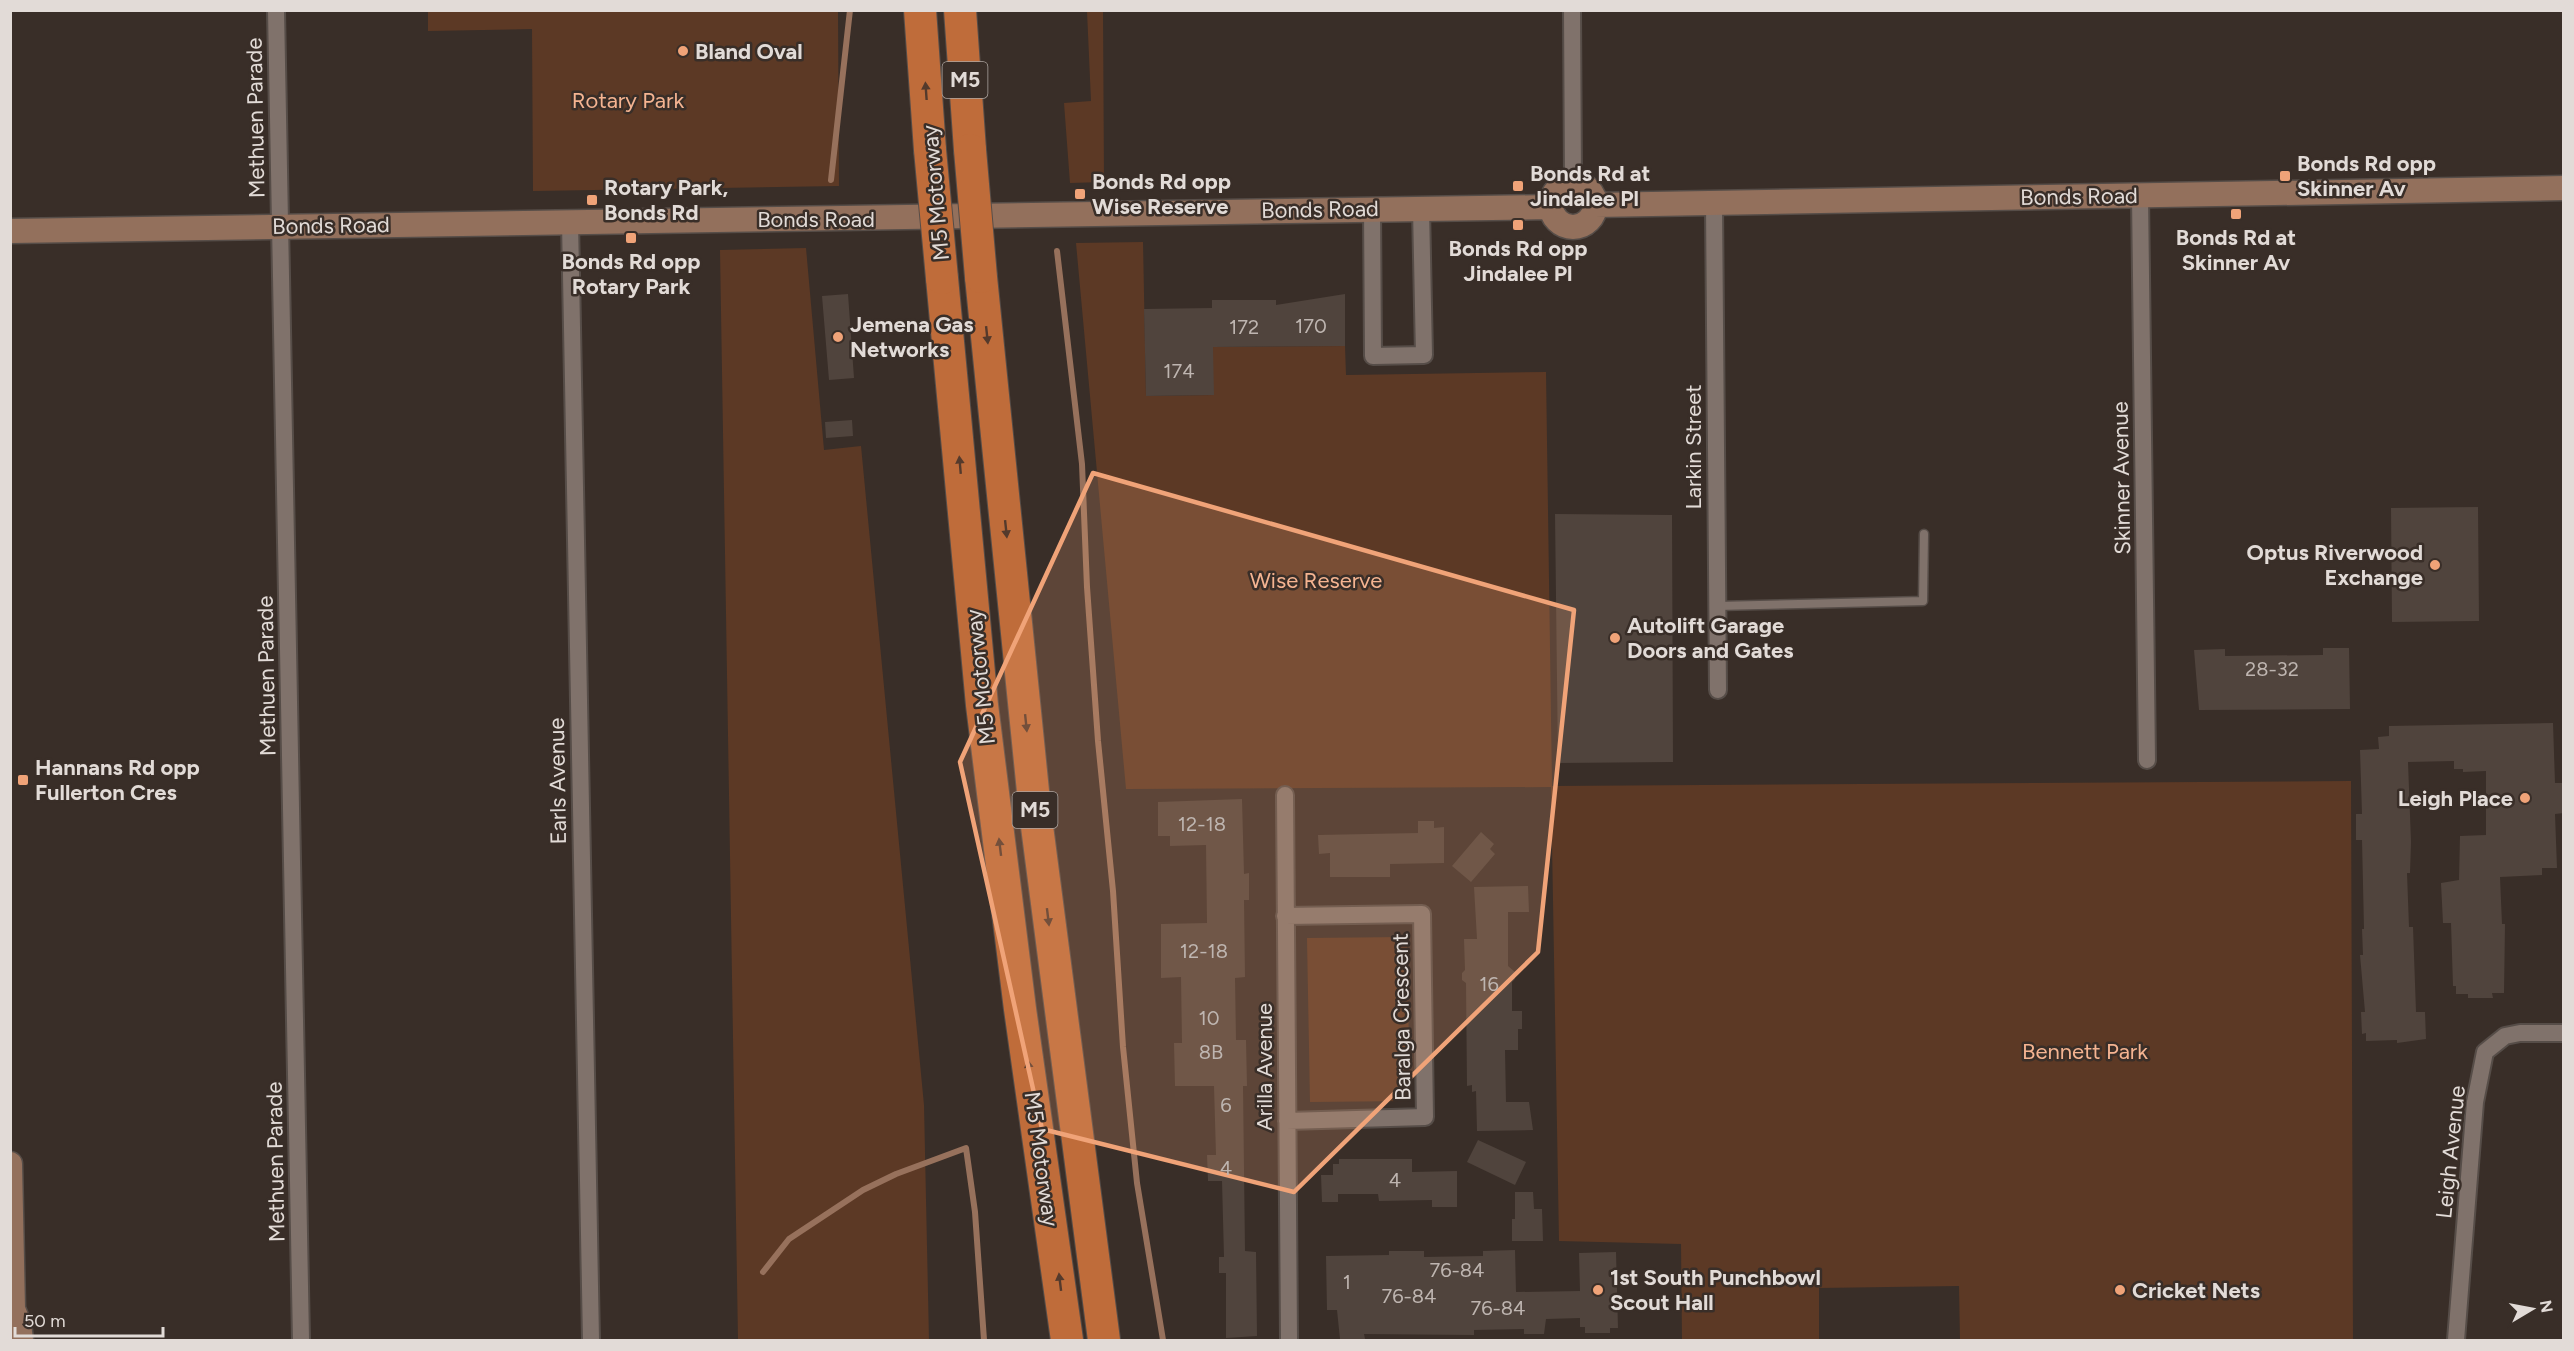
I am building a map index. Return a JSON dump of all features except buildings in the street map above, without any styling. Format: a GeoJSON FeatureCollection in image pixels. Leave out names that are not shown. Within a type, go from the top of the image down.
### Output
{"type":"FeatureCollection","features":[{"type":"Feature","properties":{"kind":"highway","name":"M5 Motorway"},"geometry":{"type":"LineString","coordinates":[[920,10],[930,150],[982,705],[1020,1009],[1067,1341]]}},
{"type":"Feature","properties":{"kind":"highway","name":"M5 Motorway"},"geometry":{"type":"LineString","coordinates":[[960,10],[981,277],[1035,811],[1104,1341]]}},
{"type":"Feature","properties":{"kind":"highway","name":"M5"},"geometry":{"type":"LineString","coordinates":[[967,10],[970,150]]}},
{"type":"Feature","properties":{"kind":"main road"},"geometry":{"type":"LineString","coordinates":[[1573,183],[1586,187],[1594,199],[1595,206],[1590,219],[1577,227],[1562,225],[1552,214],[1551,207],[1554,192],[1559,187],[1573,183]]}},
{"type":"Feature","properties":{"kind":"main road","name":"Bonds Road"},"geometry":{"type":"LineString","coordinates":[[1595,206],[2564,188]]}},
{"type":"Feature","properties":{"kind":"main road","name":"Bonds Road"},"geometry":{"type":"LineString","coordinates":[[10,231],[1551,207]]}},
{"type":"Feature","properties":{"kind":"main road"},"geometry":{"type":"LineString","coordinates":[[10,1164],[12,1312],[19,1324],[21,1341]]}},
{"type":"Feature","properties":{"kind":"street","name":"Methuen Parade"},"geometry":{"type":"LineString","coordinates":[[276,10],[301,1341]]}},
{"type":"Feature","properties":{"kind":"street"},"geometry":{"type":"LineString","coordinates":[[1572,10],[1573,183]]}},
{"type":"Feature","properties":{"kind":"street","name":"Skinner Avenue"},"geometry":{"type":"LineString","coordinates":[[2140,195],[2147,760]]}},
{"type":"Feature","properties":{"kind":"street","name":"Larkin Street"},"geometry":{"type":"LineString","coordinates":[[1714,203],[1718,690]]}},
{"type":"Feature","properties":{"kind":"street"},"geometry":{"type":"LineString","coordinates":[[1372,208],[1373,356],[1424,355],[1421,208]]}},
{"type":"Feature","properties":{"kind":"street","name":"Earls Avenue"},"geometry":{"type":"LineString","coordinates":[[570,221],[591,1341]]}},
{"type":"Feature","properties":{"kind":"street","name":"Arilla Avenue"},"geometry":{"type":"LineString","coordinates":[[1285,795],[1289,1341]]}},
{"type":"Feature","properties":{"kind":"street","name":"Baralga Crescent"},"geometry":{"type":"LineString","coordinates":[[1285,916],[1422,914],[1425,1117],[1287,1121]]}},
{"type":"Feature","properties":{"kind":"street","name":"Leigh Avenue"},"geometry":{"type":"LineString","coordinates":[[2456,1341],[2475,1102],[2485,1052],[2505,1035],[2564,1032]]}},
{"type":"Feature","properties":{"kind":"lane"},"geometry":{"type":"LineString","coordinates":[[1717,606],[1923,602],[1924,534]]}},
{"type":"Feature","properties":{"kind":"highlighted area"},"geometry":{"type":"Polygon","coordinates":[[[1093,473],[1574,610],[1538,952],[1294,1192],[1042,1129],[960,762],[1093,473]]]}},
{"type":"Feature","properties":{"kind":"green space","name":"Rotary Park"},"geometry":{"type":"Polygon","coordinates":[[[428,11],[838,11],[839,186],[533,191],[532,29],[428,31],[428,11]]]}},
{"type":"Feature","properties":{"kind":"green space"},"geometry":{"type":"Polygon","coordinates":[[[1087,11],[1103,11],[1104,182],[1070,183],[1064,103],[1091,101],[1087,11]]]}},
{"type":"Feature","properties":{"kind":"green space","name":"Bennett Park"},"geometry":{"type":"Polygon","coordinates":[[[1143,242],[1146,396],[1213,395],[1213,347],[1345,346],[1346,375],[1546,372],[1552,786],[2351,781],[2353,1340],[1960,1340],[1959,1286],[1819,1288],[1819,1340],[1682,1340],[1681,1244],[1559,1241],[1551,787],[1126,789],[1076,243],[1143,242]]]}},
{"type":"Feature","properties":{"kind":"green space"},"geometry":{"type":"Polygon","coordinates":[[[806,248],[824,450],[861,446],[924,1105],[929,1340],[738,1340],[720,250],[806,248]]]}},
{"type":"Feature","properties":{"kind":"green space"},"geometry":{"type":"Polygon","coordinates":[[[1407,937],[1410,1101],[1310,1102],[1307,938],[1407,937]]]}},
{"type":"Feature","properties":{"kind":"waterway"},"geometry":{"type":"LineString","coordinates":[[831,180],[850,10]]}},
{"type":"Feature","properties":{"kind":"waterway"},"geometry":{"type":"LineString","coordinates":[[1057,251],[1082,464],[1087,587],[1098,741],[1113,891],[1123,1047],[1137,1183],[1163,1340]]}},
{"type":"Feature","properties":{"kind":"waterway"},"geometry":{"type":"LineString","coordinates":[[763,1272],[789,1239],[863,1190],[896,1174],[966,1148],[975,1212],[984,1340]]}},
{"type":"Feature","properties":{"kind":"place","name":"Bland Oval"},"geometry":{"type":"Point","coordinates":[683,51]}},
{"type":"Feature","properties":{"kind":"place","name":"Bonds Rd opp Skinner Av"},"geometry":{"type":"Point","coordinates":[2285,176]}},
{"type":"Feature","properties":{"kind":"place","name":"Bonds Rd at Jindalee Pl"},"geometry":{"type":"Point","coordinates":[1518,186]}},
{"type":"Feature","properties":{"kind":"place","name":"Bonds Rd opp Wise Reserve"},"geometry":{"type":"Point","coordinates":[1080,194]}},
{"type":"Feature","properties":{"kind":"place","name":"Rotary Park, Bonds Rd"},"geometry":{"type":"Point","coordinates":[592,200]}},
{"type":"Feature","properties":{"kind":"place","name":"Bonds Rd at Skinner Av"},"geometry":{"type":"Point","coordinates":[2236,214]}},
{"type":"Feature","properties":{"kind":"place","name":"Bonds Rd opp Jindalee Pl"},"geometry":{"type":"Point","coordinates":[1518,225]}},
{"type":"Feature","properties":{"kind":"place","name":"Bonds Rd opp Rotary Park"},"geometry":{"type":"Point","coordinates":[631,238]}},
{"type":"Feature","properties":{"kind":"place","name":"Jemena Gas Networks"},"geometry":{"type":"Point","coordinates":[838,337]}},
{"type":"Feature","properties":{"kind":"place","name":"Optus Riverwood Exchange"},"geometry":{"type":"Point","coordinates":[2435,565]}},
{"type":"Feature","properties":{"kind":"place","name":"Autolift Garage Doors and Gates"},"geometry":{"type":"Point","coordinates":[1615,638]}},
{"type":"Feature","properties":{"kind":"place","name":"Hannans Rd opp Fullerton Cres"},"geometry":{"type":"Point","coordinates":[23,780]}},
{"type":"Feature","properties":{"kind":"place","name":"Leigh Place"},"geometry":{"type":"Point","coordinates":[2525,798]}},
{"type":"Feature","properties":{"kind":"place","name":"1st South Punchbowl Scout Hall"},"geometry":{"type":"Point","coordinates":[1598,1290]}},
{"type":"Feature","properties":{"kind":"place","name":"Cricket Nets"},"geometry":{"type":"Point","coordinates":[2120,1290]}},
{"type":"Feature","properties":{"kind":"park label","name":"Wise Reserve"},"geometry":{"type":"Point","coordinates":[1316,580]}}]}
